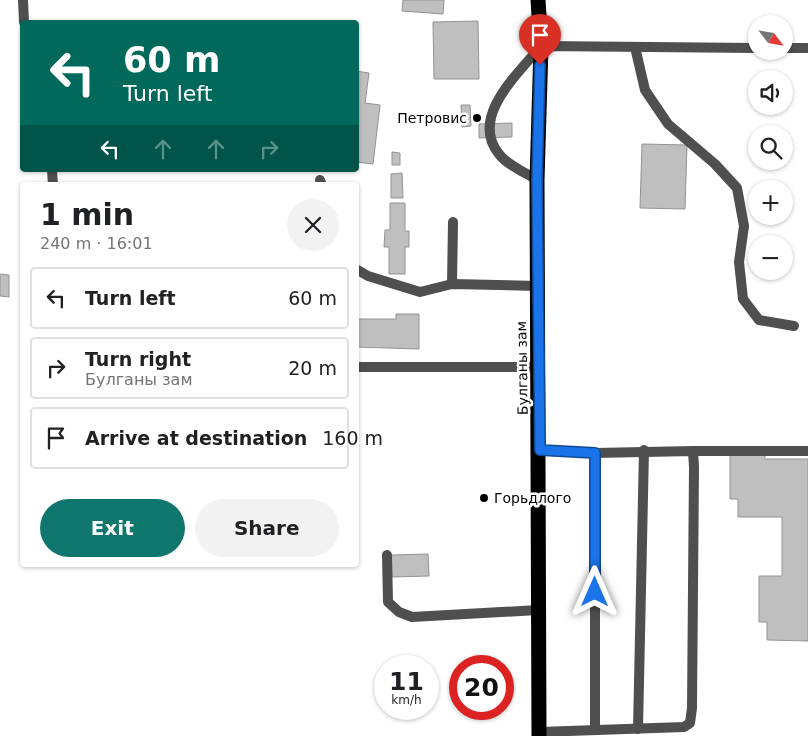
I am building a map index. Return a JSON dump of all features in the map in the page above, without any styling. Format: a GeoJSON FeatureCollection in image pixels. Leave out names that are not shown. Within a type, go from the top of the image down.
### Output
{"type":"FeatureCollection","features":[{"type":"Feature","properties":{"kind":"highway","name":"Булганы зам"},"geometry":{"type":"LineString","coordinates":[[538,0],[541,46],[537,180],[540,450],[539,734]]}},
{"type":"Feature","properties":{"kind":"lane"},"geometry":{"type":"LineString","coordinates":[[23,0],[24,20]]}},
{"type":"Feature","properties":{"kind":"lane"},"geometry":{"type":"LineString","coordinates":[[537,180],[500,156],[489,132],[494,106],[541,46],[748,48]]}},
{"type":"Feature","properties":{"kind":"lane"},"geometry":{"type":"LineString","coordinates":[[635,47],[645,90],[668,124],[715,164],[737,188],[744,226],[740,262],[743,299],[759,320],[794,326]]}},
{"type":"Feature","properties":{"kind":"lane"},"geometry":{"type":"LineString","coordinates":[[793,48],[808,48]]}},
{"type":"Feature","properties":{"kind":"lane"},"geometry":{"type":"LineString","coordinates":[[452,284],[453,222]]}},
{"type":"Feature","properties":{"kind":"lane"},"geometry":{"type":"LineString","coordinates":[[359,270],[388,283],[420,292],[452,284],[538,286]]}},
{"type":"Feature","properties":{"kind":"lane"},"geometry":{"type":"LineString","coordinates":[[359,367],[538,367]]}},
{"type":"Feature","properties":{"kind":"lane"},"geometry":{"type":"LineString","coordinates":[[540,450],[595,453],[644,450],[808,451]]}},
{"type":"Feature","properties":{"kind":"lane"},"geometry":{"type":"LineString","coordinates":[[638,729],[644,450]]}},
{"type":"Feature","properties":{"kind":"lane"},"geometry":{"type":"LineString","coordinates":[[539,734],[684,727],[690,723],[692,717],[693,451]]}},
{"type":"Feature","properties":{"kind":"lane"},"geometry":{"type":"LineString","coordinates":[[595,453],[595,730]]}},
{"type":"Feature","properties":{"kind":"lane"},"geometry":{"type":"LineString","coordinates":[[387,555],[388,602],[399,612],[412,617],[538,610]]}},
{"type":"Feature","properties":{"kind":"building"},"geometry":{"type":"Polygon","coordinates":[[[403,0],[444,0],[443,14],[402,11],[403,0]]]}},
{"type":"Feature","properties":{"kind":"building"},"geometry":{"type":"Polygon","coordinates":[[[478,21],[479,79],[434,79],[433,22],[478,21]]]}},
{"type":"Feature","properties":{"kind":"building"},"geometry":{"type":"Polygon","coordinates":[[[359,71],[369,73],[365,103],[380,105],[373,164],[359,162],[359,71]]]}},
{"type":"Feature","properties":{"kind":"building"},"geometry":{"type":"Polygon","coordinates":[[[461,105],[470,105],[471,126],[462,127],[461,105]]]}},
{"type":"Feature","properties":{"kind":"building"},"geometry":{"type":"Polygon","coordinates":[[[512,123],[512,137],[479,138],[479,124],[512,123]]]}},
{"type":"Feature","properties":{"kind":"building"},"geometry":{"type":"Polygon","coordinates":[[[642,144],[687,145],[685,209],[640,208],[642,144]]]}},
{"type":"Feature","properties":{"kind":"building"},"geometry":{"type":"Polygon","coordinates":[[[392,152],[400,153],[400,165],[392,165],[392,152]]]}},
{"type":"Feature","properties":{"kind":"building"},"geometry":{"type":"Polygon","coordinates":[[[402,173],[403,198],[391,198],[391,174],[402,173]]]}},
{"type":"Feature","properties":{"kind":"building"},"geometry":{"type":"Polygon","coordinates":[[[390,203],[405,203],[405,231],[409,231],[409,247],[405,247],[405,274],[389,274],[389,247],[384,247],[385,230],[390,230],[390,203]]]}},
{"type":"Feature","properties":{"kind":"building"},"geometry":{"type":"Polygon","coordinates":[[[0,274],[9,275],[9,297],[0,296],[0,274]]]}},
{"type":"Feature","properties":{"kind":"building"},"geometry":{"type":"Polygon","coordinates":[[[396,314],[419,314],[419,349],[359,347],[359,319],[396,319],[396,314]]]}},
{"type":"Feature","properties":{"kind":"building"},"geometry":{"type":"Polygon","coordinates":[[[730,455],[765,455],[765,459],[808,459],[808,641],[767,640],[767,622],[759,622],[759,576],[782,576],[782,517],[738,517],[738,499],[730,499],[730,455]]]}},
{"type":"Feature","properties":{"kind":"building"},"geometry":{"type":"Polygon","coordinates":[[[428,554],[429,576],[392,577],[391,555],[428,554]]]}},
{"type":"Feature","properties":{"kind":"place","name":"Петровис"},"geometry":{"type":"Point","coordinates":[477,118]}},
{"type":"Feature","properties":{"kind":"place","name":"Горьдлого"},"geometry":{"type":"Point","coordinates":[484,498]}},
{"type":"Feature","properties":{"kind":"route"},"geometry":{"type":"LineString","coordinates":[[540,65],[537,180],[540,450],[595,453],[595,592]]}}]}
